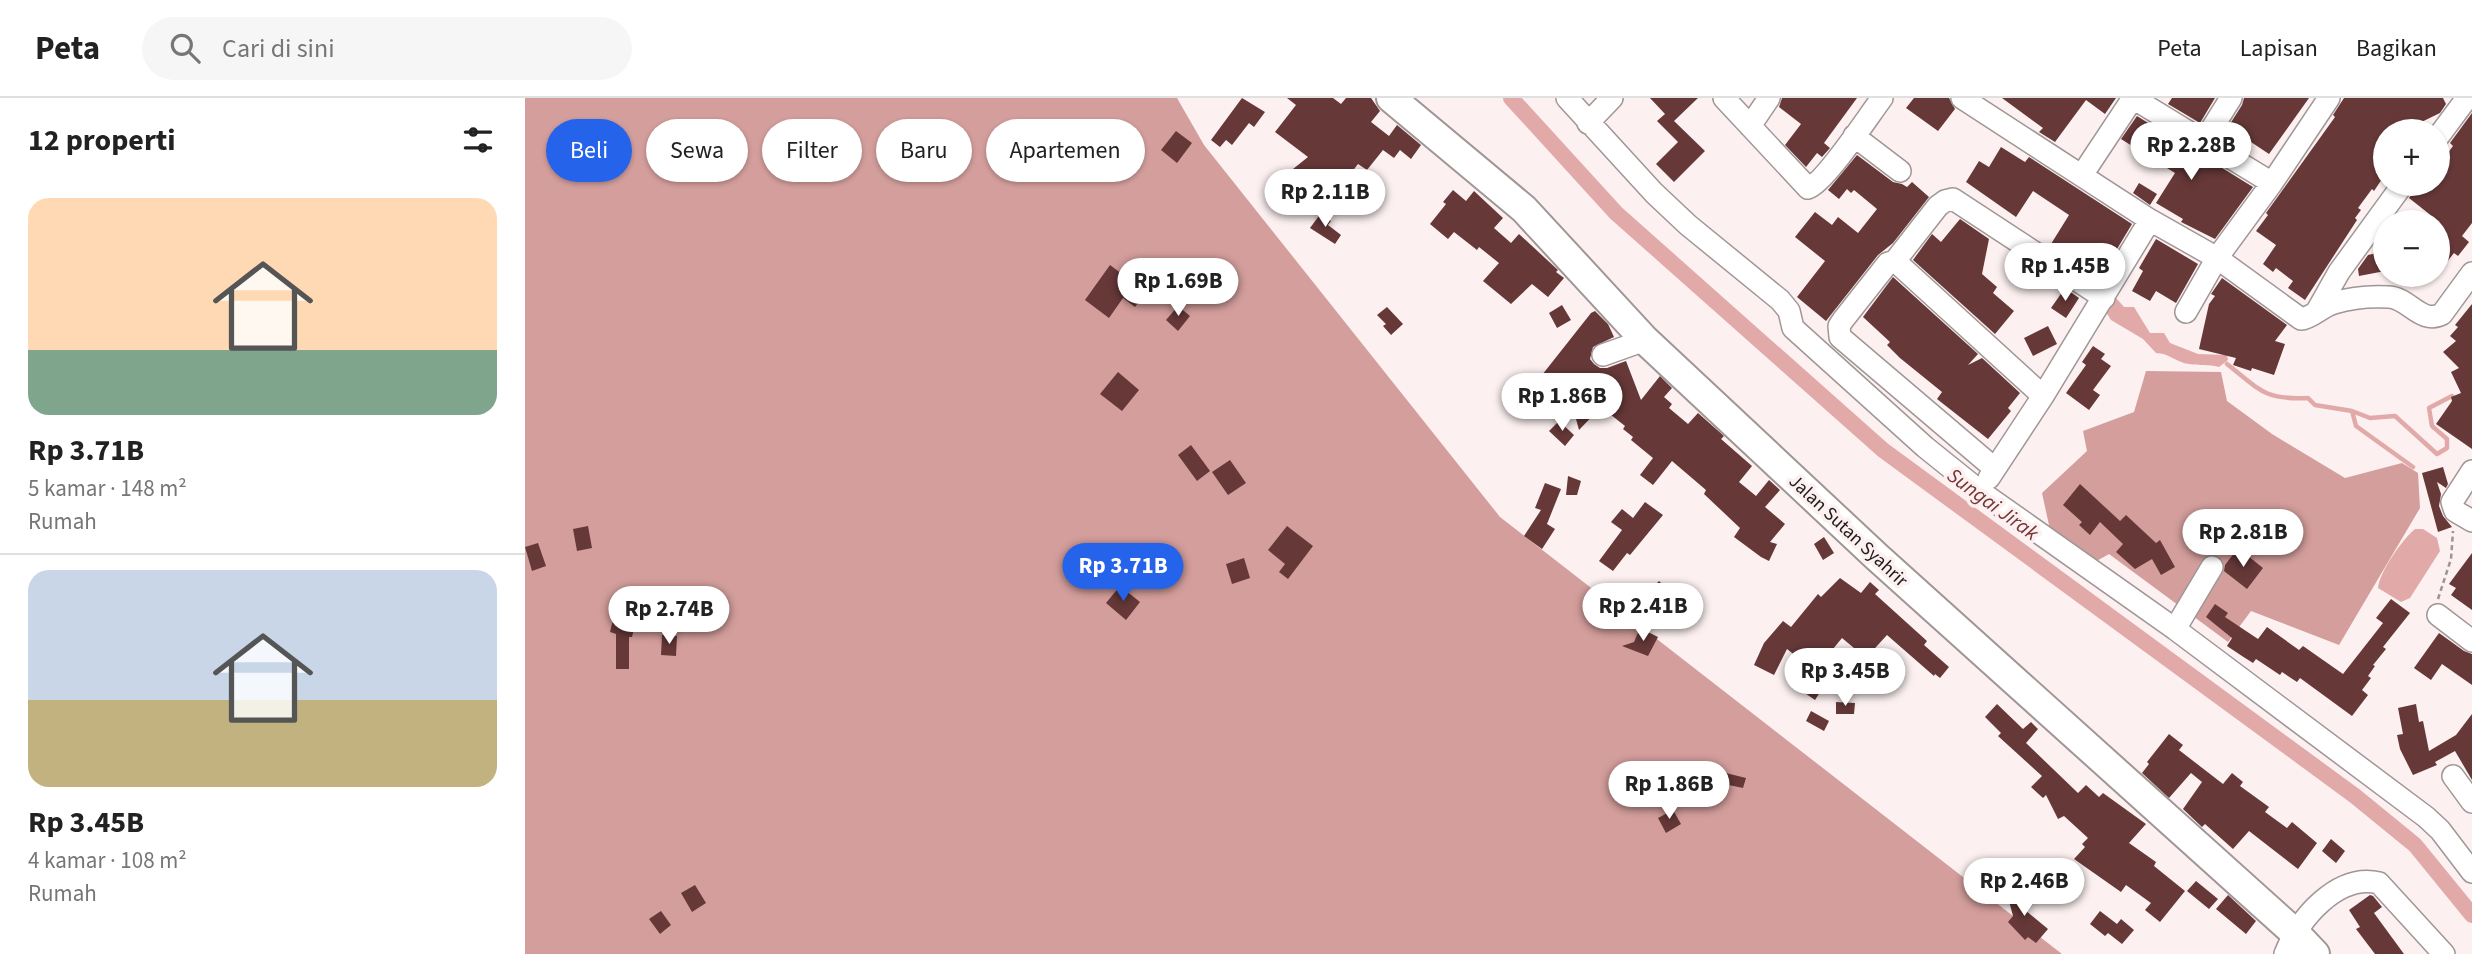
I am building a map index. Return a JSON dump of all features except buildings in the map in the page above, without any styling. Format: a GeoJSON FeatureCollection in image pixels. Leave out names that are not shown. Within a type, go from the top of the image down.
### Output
{"type":"FeatureCollection","features":[{"type":"Feature","properties":{"kind":"main road","name":"Jalan Sutan Syahrir"},"geometry":{"type":"LineString","coordinates":[[1391,98],[1524,209],[1645,340],[2290,943],[2315,954]]}},
{"type":"Feature","properties":{"kind":"street"},"geometry":{"type":"LineString","coordinates":[[1567,98],[1688,225],[1780,300],[1789,311],[1791,325],[1925,447],[1981,492],[2175,629],[2426,817],[2440,830],[2472,872]]}},
{"type":"Feature","properties":{"kind":"street"},"geometry":{"type":"LineString","coordinates":[[1588,123],[1612,98]]}},
{"type":"Feature","properties":{"kind":"street"},"geometry":{"type":"LineString","coordinates":[[1724,98],[1808,188],[1814,185],[1882,98]]}},
{"type":"Feature","properties":{"kind":"street"},"geometry":{"type":"LineString","coordinates":[[1751,126],[1769,98]]}},
{"type":"Feature","properties":{"kind":"street"},"geometry":{"type":"LineString","coordinates":[[1962,98],[2150,220],[2217,258],[2304,320],[2335,302],[2392,297],[2403,300],[2421,315],[2434,317],[2442,314],[2472,273]]}},
{"type":"Feature","properties":{"kind":"street"},"geometry":{"type":"LineString","coordinates":[[2082,175],[2133,98],[2272,183]]}},
{"type":"Feature","properties":{"kind":"street"},"geometry":{"type":"LineString","coordinates":[[2204,141],[2231,98]]}},
{"type":"Feature","properties":{"kind":"street"},"geometry":{"type":"LineString","coordinates":[[2186,312],[2217,258],[2329,98]]}},
{"type":"Feature","properties":{"kind":"street"},"geometry":{"type":"LineString","coordinates":[[2450,121],[2467,98]]}},
{"type":"Feature","properties":{"kind":"street"},"geometry":{"type":"LineString","coordinates":[[1854,136],[1899,171]]}},
{"type":"Feature","properties":{"kind":"street"},"geometry":{"type":"LineString","coordinates":[[2317,311],[2339,272],[2394,196]]}},
{"type":"Feature","properties":{"kind":"street"},"geometry":{"type":"LineString","coordinates":[[1994,468],[1840,337],[1839,326],[1888,263],[1895,261],[1938,206],[1952,199],[2104,298]]}},
{"type":"Feature","properties":{"kind":"street"},"geometry":{"type":"LineString","coordinates":[[1981,492],[2150,220]]}},
{"type":"Feature","properties":{"kind":"street"},"geometry":{"type":"LineString","coordinates":[[1895,261],[2043,396]]}},
{"type":"Feature","properties":{"kind":"street"},"geometry":{"type":"LineString","coordinates":[[1603,355],[1645,340]]}},
{"type":"Feature","properties":{"kind":"street"},"geometry":{"type":"LineString","coordinates":[[2464,516],[2452,502],[2472,471]]}},
{"type":"Feature","properties":{"kind":"street"},"geometry":{"type":"LineString","coordinates":[[2175,629],[2212,567]]}},
{"type":"Feature","properties":{"kind":"street"},"geometry":{"type":"LineString","coordinates":[[2438,615],[2472,641]]}},
{"type":"Feature","properties":{"kind":"street"},"geometry":{"type":"LineString","coordinates":[[2453,776],[2472,802]]}},
{"type":"Feature","properties":{"kind":"street"},"geometry":{"type":"LineString","coordinates":[[2290,943],[2323,900],[2348,884],[2364,880],[2379,883],[2444,954]]}},
{"type":"Feature","properties":{"kind":"path"},"geometry":{"type":"LineString","coordinates":[[2438,615],[2435,609],[2464,516]]}},
{"type":"Feature","properties":{"kind":"shaded area"},"geometry":{"type":"Polygon","coordinates":[[[525,98],[1177,98],[1204,145],[1500,517],[2062,954],[525,954],[525,98]]]}},
{"type":"Feature","properties":{"kind":"shaded area"},"geometry":{"type":"Polygon","coordinates":[[[2110,291],[2124,307],[2134,307],[2150,333],[2164,333],[2170,343],[2198,354],[2227,355],[2228,360],[2219,367],[2193,365],[2156,353],[2143,339],[2111,320],[2104,309],[2110,291]]]}},
{"type":"Feature","properties":{"kind":"shaded area"},"geometry":{"type":"Polygon","coordinates":[[[2146,371],[2221,372],[2227,401],[2272,434],[2345,478],[2402,463],[2418,473],[2420,508],[2339,645],[2251,611],[2228,642],[2109,554],[2077,572],[2056,557],[2042,493],[2087,451],[2083,431],[2134,412],[2146,371]]]}},
{"type":"Feature","properties":{"kind":"shaded area"},"geometry":{"type":"Polygon","coordinates":[[[2415,529],[2423,529],[2437,538],[2440,551],[2410,598],[2401,602],[2378,588],[2392,556],[2415,529]]]}},
{"type":"Feature","properties":{"kind":"waterway","name":"Sungai Jirak"},"geometry":{"type":"LineString","coordinates":[[1511,98],[1616,213],[1883,450],[2355,796],[2415,845],[2472,915]]}},
{"type":"Feature","properties":{"kind":"waterway"},"geometry":{"type":"LineString","coordinates":[[2227,364],[2256,387],[2272,395],[2308,398],[2315,405],[2352,411],[2370,418],[2395,416],[2437,454],[2447,448],[2447,439],[2432,426],[2429,408],[2452,396]]}},
{"type":"Feature","properties":{"kind":"waterway"},"geometry":{"type":"LineString","coordinates":[[2352,411],[2356,426],[2413,467]]}}]}
